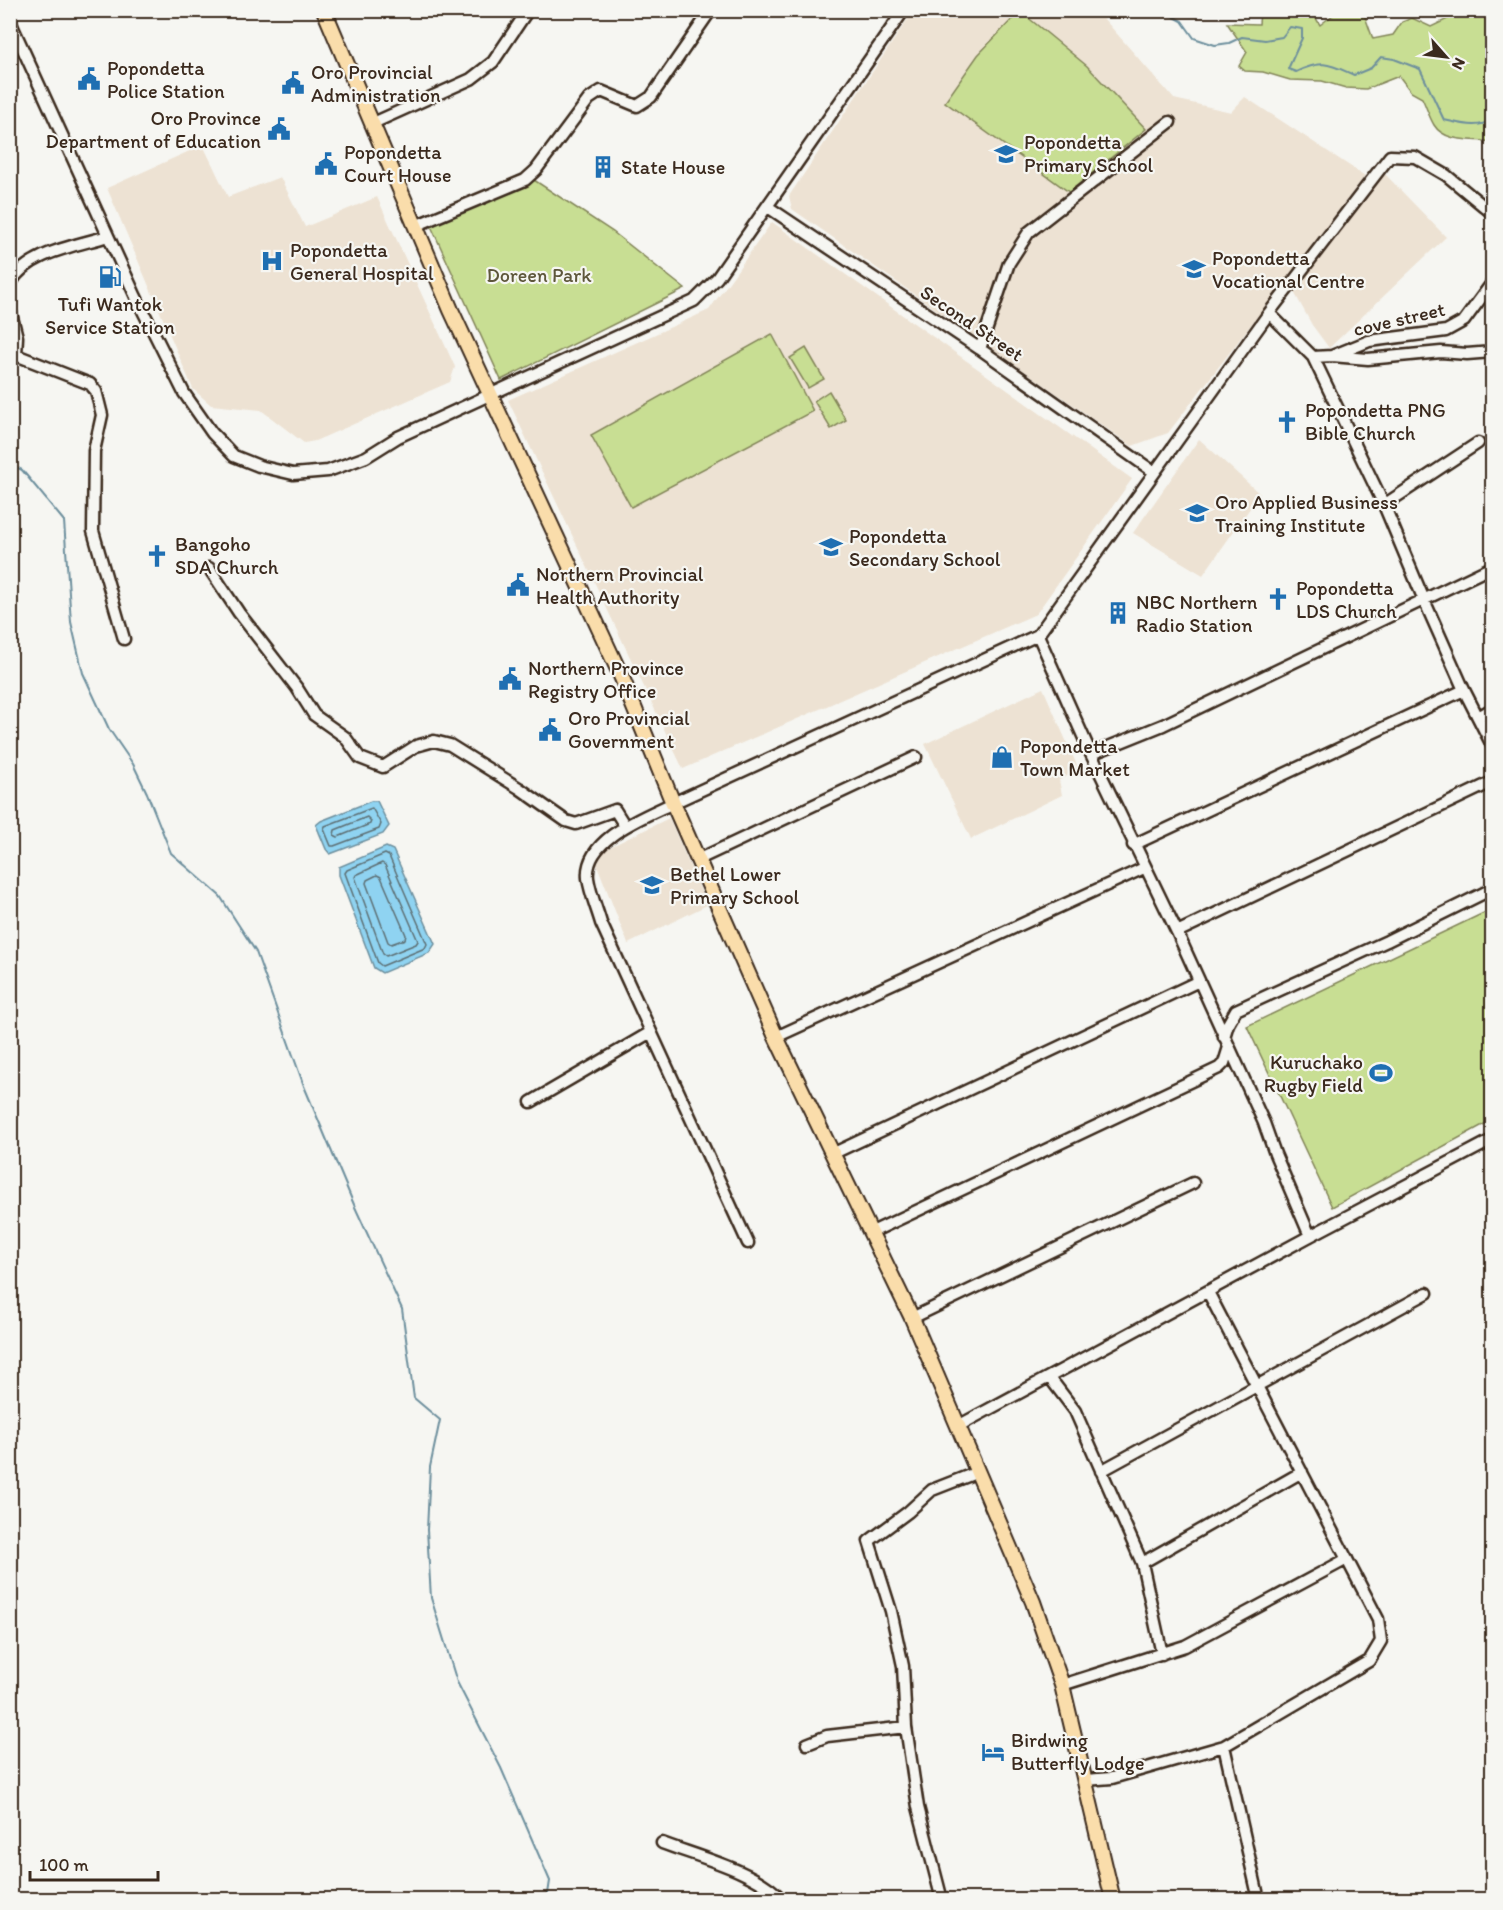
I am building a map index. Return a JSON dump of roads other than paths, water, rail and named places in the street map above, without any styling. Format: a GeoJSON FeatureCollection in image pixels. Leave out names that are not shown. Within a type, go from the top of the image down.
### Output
{"type":"FeatureCollection","features":[{"type":"Feature","properties":{"kind":"main road"},"geometry":{"type":"LineString","coordinates":[[326,12],[370,124],[451,310],[622,678],[697,860],[776,1037],[912,1318],[1033,1602],[1062,1685],[1113,1899]]}},
{"type":"Feature","properties":{"kind":"street"},"geometry":{"type":"LineString","coordinates":[[370,124],[471,79],[493,62],[528,10]]}},
{"type":"Feature","properties":{"kind":"street"},"geometry":{"type":"LineString","coordinates":[[415,226],[525,180],[536,170],[589,99],[602,91],[637,106],[651,97],[711,10]]}},
{"type":"Feature","properties":{"kind":"street"},"geometry":{"type":"LineString","coordinates":[[10,21],[108,236],[184,393],[212,434],[234,456],[259,466],[293,474],[327,471],[366,457],[398,437],[694,301],[717,278],[768,207],[897,13]]}},
{"type":"Feature","properties":{"kind":"street"},"geometry":{"type":"LineString","coordinates":[[980,349],[1010,263],[1029,232],[1170,122]]}},
{"type":"Feature","properties":{"kind":"street"},"geometry":{"type":"LineString","coordinates":[[748,1243],[601,923],[588,877],[595,849],[625,826],[1038,635],[1269,314],[1390,156],[1415,156],[1446,175],[1492,213]]}},
{"type":"Feature","properties":{"kind":"street","name":"Second Street"},"geometry":{"type":"LineString","coordinates":[[768,207],[980,349],[1154,472]]}},
{"type":"Feature","properties":{"kind":"street"},"geometry":{"type":"LineString","coordinates":[[10,284],[21,269],[44,256],[108,236]]}},
{"type":"Feature","properties":{"kind":"street","name":"cove street"},"geometry":{"type":"LineString","coordinates":[[1332,356],[1368,341],[1446,331],[1464,321],[1492,284]]}},
{"type":"Feature","properties":{"kind":"street"},"geometry":{"type":"LineString","coordinates":[[10,309],[17,337],[16,355],[90,384],[96,391],[102,415],[94,451],[93,531],[124,639]]}},
{"type":"Feature","properties":{"kind":"street"},"geometry":{"type":"LineString","coordinates":[[1269,314],[1313,357],[1384,505],[1464,690],[1492,745]]}},
{"type":"Feature","properties":{"kind":"street"},"geometry":{"type":"LineString","coordinates":[[1313,357],[1368,359],[1441,352],[1467,354],[1492,352]]}},
{"type":"Feature","properties":{"kind":"street"},"geometry":{"type":"LineString","coordinates":[[1384,505],[1478,443]]}},
{"type":"Feature","properties":{"kind":"street"},"geometry":{"type":"LineString","coordinates":[[1090,754],[1163,725],[1492,567]]}},
{"type":"Feature","properties":{"kind":"street"},"geometry":{"type":"LineString","coordinates":[[209,568],[239,613],[297,688],[314,715],[345,737],[360,758],[383,767],[417,746],[434,741],[450,746],[519,788],[566,821],[576,824],[615,810],[625,826]]}},
{"type":"Feature","properties":{"kind":"street"},"geometry":{"type":"LineString","coordinates":[[1038,635],[1090,754],[1177,932],[1241,1072],[1310,1236]]}},
{"type":"Feature","properties":{"kind":"street"},"geometry":{"type":"LineString","coordinates":[[1133,845],[1464,690]]}},
{"type":"Feature","properties":{"kind":"street"},"geometry":{"type":"LineString","coordinates":[[1478,717],[1492,709]]}},
{"type":"Feature","properties":{"kind":"street"},"geometry":{"type":"LineString","coordinates":[[697,860],[916,757]]}},
{"type":"Feature","properties":{"kind":"street"},"geometry":{"type":"LineString","coordinates":[[1177,932],[1492,782]]}},
{"type":"Feature","properties":{"kind":"street"},"geometry":{"type":"LineString","coordinates":[[776,1037],[1144,868]]}},
{"type":"Feature","properties":{"kind":"street"},"geometry":{"type":"LineString","coordinates":[[1209,1003],[1223,1010],[1236,1010],[1387,941],[1492,889]]}},
{"type":"Feature","properties":{"kind":"street"},"geometry":{"type":"LineString","coordinates":[[832,1154],[1199,981]]}},
{"type":"Feature","properties":{"kind":"street"},"geometry":{"type":"LineString","coordinates":[[870,1233],[1219,1068],[1224,1063],[1228,1024],[1236,1010]]}},
{"type":"Feature","properties":{"kind":"street"},"geometry":{"type":"LineString","coordinates":[[531,1102],[651,1032]]}},
{"type":"Feature","properties":{"kind":"street"},"geometry":{"type":"LineString","coordinates":[[1219,1068],[1241,1072]]}},
{"type":"Feature","properties":{"kind":"street"},"geometry":{"type":"LineString","coordinates":[[958,1426],[1492,1140]]}},
{"type":"Feature","properties":{"kind":"street"},"geometry":{"type":"LineString","coordinates":[[912,1318],[1193,1183]]}},
{"type":"Feature","properties":{"kind":"street"},"geometry":{"type":"LineString","coordinates":[[1085,1780],[1112,1778],[1224,1746],[1369,1661],[1381,1641],[1378,1618],[1208,1292]]}},
{"type":"Feature","properties":{"kind":"street"},"geometry":{"type":"LineString","coordinates":[[1101,1471],[1427,1293]]}},
{"type":"Feature","properties":{"kind":"street"},"geometry":{"type":"LineString","coordinates":[[1050,1378],[1075,1411],[1142,1563],[1162,1654]]}},
{"type":"Feature","properties":{"kind":"street"},"geometry":{"type":"LineString","coordinates":[[942,1899],[918,1807],[906,1727],[903,1666],[891,1611],[869,1541],[908,1512],[932,1490],[978,1472]]}},
{"type":"Feature","properties":{"kind":"street"},"geometry":{"type":"LineString","coordinates":[[1142,1563],[1302,1472]]}},
{"type":"Feature","properties":{"kind":"street"},"geometry":{"type":"LineString","coordinates":[[1062,1685],[1185,1646],[1347,1559]]}},
{"type":"Feature","properties":{"kind":"street"},"geometry":{"type":"LineString","coordinates":[[807,1743],[827,1736],[906,1727]]}},
{"type":"Feature","properties":{"kind":"street"},"geometry":{"type":"LineString","coordinates":[[1224,1746],[1259,1899]]}},
{"type":"Feature","properties":{"kind":"street"},"geometry":{"type":"LineString","coordinates":[[662,1844],[738,1871],[774,1890],[782,1899]]}},
{"type":"Feature","properties":{"kind":"water"},"geometry":{"type":"Polygon","coordinates":[[[371,801],[377,801],[389,826],[383,834],[330,854],[316,825],[371,801]]]}},
{"type":"Feature","properties":{"kind":"water"},"geometry":{"type":"Polygon","coordinates":[[[386,847],[393,850],[435,944],[429,953],[382,973],[374,968],[339,875],[339,867],[386,847]]]}},
{"type":"Feature","properties":{"kind":"waterway"},"geometry":{"type":"LineString","coordinates":[[1134,10],[1136,15],[1148,15],[1159,10]]}},
{"type":"Feature","properties":{"kind":"waterway"},"geometry":{"type":"LineString","coordinates":[[1161,10],[1182,21],[1194,38],[1215,45],[1229,43],[1242,37],[1265,40],[1282,37],[1290,27],[1302,29],[1302,38],[1288,69],[1296,72],[1313,65],[1326,64],[1354,75],[1371,68],[1381,57],[1394,59],[1420,69],[1444,120],[1475,125],[1492,119]]}},
{"type":"Feature","properties":{"kind":"waterway"},"geometry":{"type":"LineString","coordinates":[[10,464],[22,470],[64,521],[71,622],[83,673],[109,729],[133,764],[171,853],[220,896],[256,952],[304,1086],[355,1207],[402,1309],[414,1398],[440,1420],[430,1467],[427,1530],[431,1598],[457,1682],[501,1768],[550,1881],[547,1900]]}},
{"type":"Feature","properties":{"kind":"place","name":"Popondetta Police Station"},"geometry":{"type":"Point","coordinates":[89,79]}},
{"type":"Feature","properties":{"kind":"place","name":"Oro Provincial Administration"},"geometry":{"type":"Point","coordinates":[293,83]}},
{"type":"Feature","properties":{"kind":"place","name":"Oro Province Department of Education"},"geometry":{"type":"Point","coordinates":[279,129]}},
{"type":"Feature","properties":{"kind":"place","name":"Popondetta Primary School"},"geometry":{"type":"Point","coordinates":[1006,154]}},
{"type":"Feature","properties":{"kind":"place","name":"Popondetta Court House"},"geometry":{"type":"Point","coordinates":[326,164]}},
{"type":"Feature","properties":{"kind":"place","name":"State House"},"geometry":{"type":"Point","coordinates":[603,167]}},
{"type":"Feature","properties":{"kind":"place","name":"Popondetta General Hospital"},"geometry":{"type":"Point","coordinates":[272,261]}},
{"type":"Feature","properties":{"kind":"place","name":"Popondetta Vocational Centre"},"geometry":{"type":"Point","coordinates":[1194,269]}},
{"type":"Feature","properties":{"kind":"place","name":"Tufi Wantok Service Station"},"geometry":{"type":"Point","coordinates":[110,277]}},
{"type":"Feature","properties":{"kind":"place","name":"Popondetta PNG Bible Church"},"geometry":{"type":"Point","coordinates":[1287,422]}},
{"type":"Feature","properties":{"kind":"place","name":"Oro Applied Business Training Institute"},"geometry":{"type":"Point","coordinates":[1197,513]}},
{"type":"Feature","properties":{"kind":"place","name":"Popondetta Secondary School"},"geometry":{"type":"Point","coordinates":[831,547]}},
{"type":"Feature","properties":{"kind":"place","name":"Bangoho SDA Church"},"geometry":{"type":"Point","coordinates":[157,556]}},
{"type":"Feature","properties":{"kind":"place","name":"Northern Provincial Health Authority"},"geometry":{"type":"Point","coordinates":[518,585]}},
{"type":"Feature","properties":{"kind":"place","name":"Popondetta LDS Church"},"geometry":{"type":"Point","coordinates":[1278,599]}},
{"type":"Feature","properties":{"kind":"place","name":"NBC Northern Radio Station"},"geometry":{"type":"Point","coordinates":[1118,613]}},
{"type":"Feature","properties":{"kind":"place","name":"Northern Province Registry Office"},"geometry":{"type":"Point","coordinates":[510,679]}},
{"type":"Feature","properties":{"kind":"place","name":"Oro Provincial Government"},"geometry":{"type":"Point","coordinates":[550,730]}},
{"type":"Feature","properties":{"kind":"place","name":"Popondetta Town Market"},"geometry":{"type":"Point","coordinates":[1002,757]}},
{"type":"Feature","properties":{"kind":"place","name":"Bethel Lower Primary School"},"geometry":{"type":"Point","coordinates":[652,885]}},
{"type":"Feature","properties":{"kind":"place","name":"Kuruchako Rugby Field"},"geometry":{"type":"Point","coordinates":[1381,1073]}},
{"type":"Feature","properties":{"kind":"place","name":"Birdwing Butterfly Lodge"},"geometry":{"type":"Point","coordinates":[993,1752]}},
{"type":"Feature","properties":{"kind":"park label","name":"Doreen Park"},"geometry":{"type":"Point","coordinates":[539,275]}}]}
